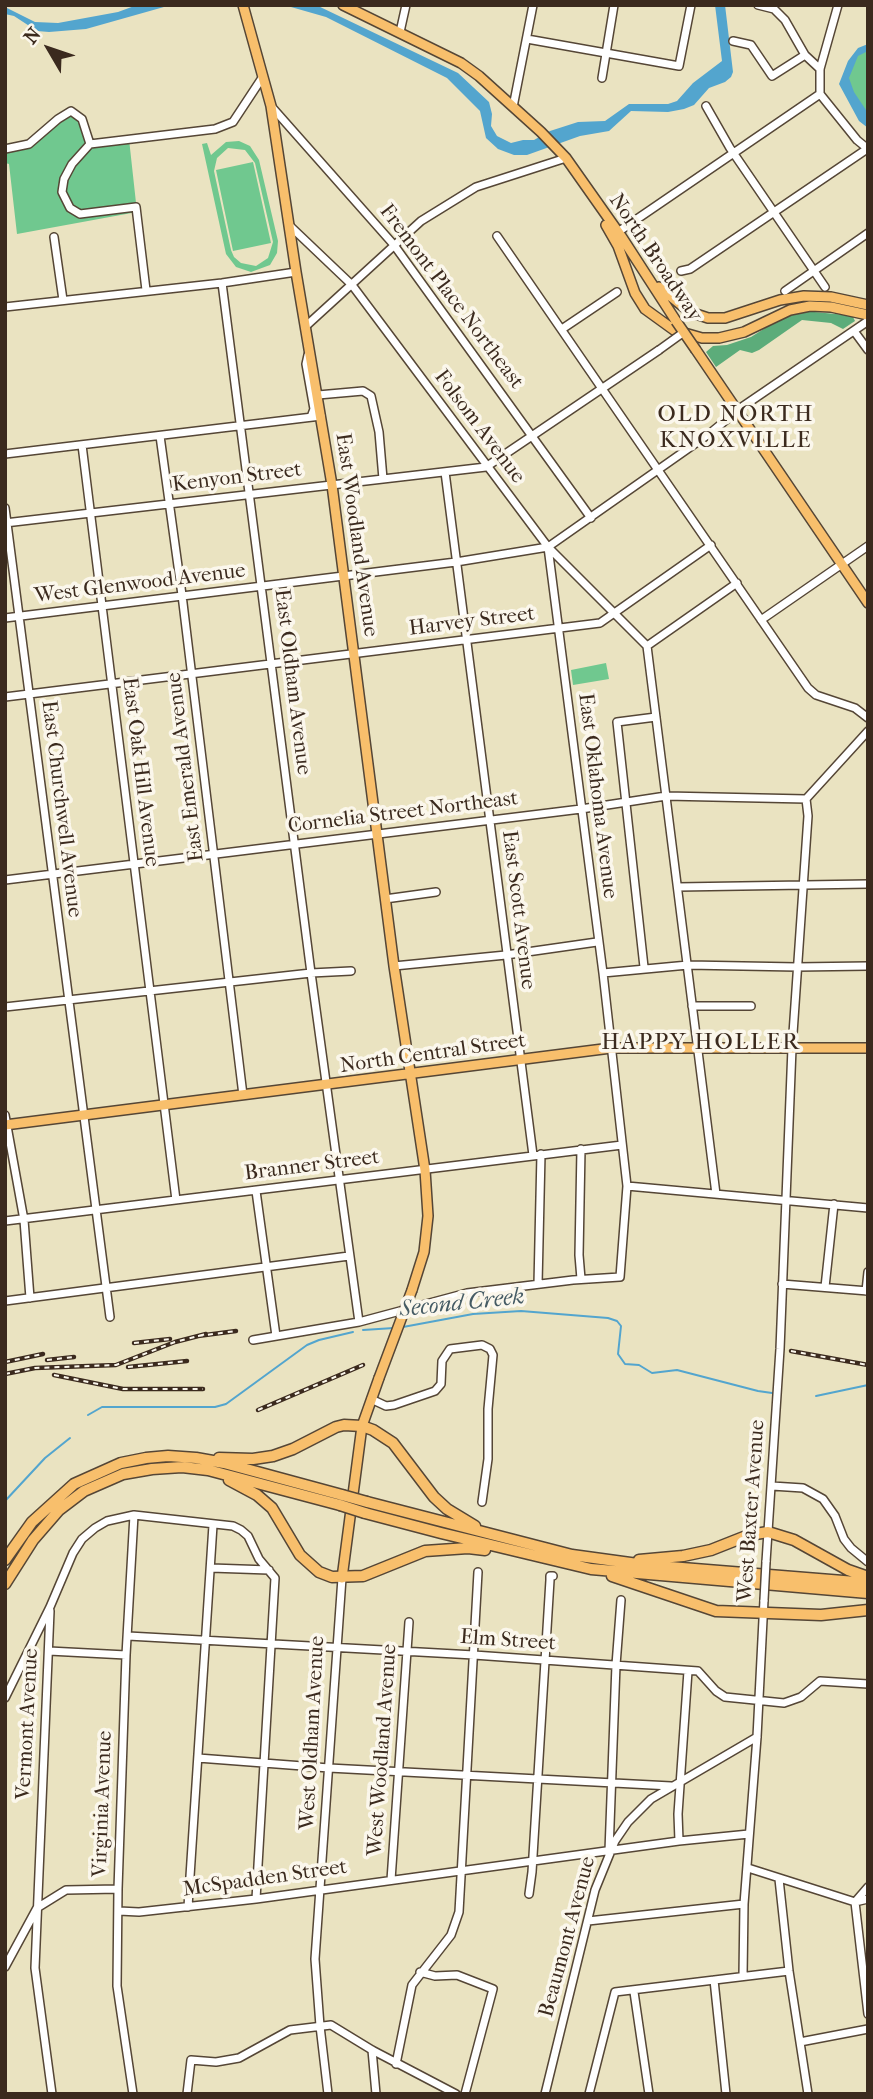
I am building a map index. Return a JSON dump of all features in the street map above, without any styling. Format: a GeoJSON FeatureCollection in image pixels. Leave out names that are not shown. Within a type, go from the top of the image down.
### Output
{"type":"FeatureCollection","features":[{"type":"Feature","properties":{"kind":"highway"},"geometry":{"type":"LineString","coordinates":[[5,1560],[32,1522],[74,1484],[121,1463],[168,1456],[253,1459],[273,1456],[336,1427],[362,1426],[387,1438],[399,1449],[434,1497],[447,1509],[464,1521],[500,1538]]}},
{"type":"Feature","properties":{"kind":"highway"},"geometry":{"type":"LineString","coordinates":[[196,1458],[224,1463],[520,1553],[591,1569],[716,1611],[821,1615],[868,1610]]}},
{"type":"Feature","properties":{"kind":"highway"},"geometry":{"type":"LineString","coordinates":[[5,1584],[20,1558],[59,1510],[84,1491],[123,1474],[182,1467],[208,1470],[341,1500]]}},
{"type":"Feature","properties":{"kind":"highway"},"geometry":{"type":"LineString","coordinates":[[208,1470],[257,1495],[272,1508],[300,1555],[319,1572],[342,1578],[363,1576],[425,1551],[467,1548],[520,1553]]}},
{"type":"Feature","properties":{"kind":"highway"},"geometry":{"type":"LineString","coordinates":[[366,1507],[572,1555],[617,1562],[868,1583]]}},
{"type":"Feature","properties":{"kind":"highway"},"geometry":{"type":"LineString","coordinates":[[617,1562],[684,1556],[768,1532],[794,1540],[848,1570],[868,1577]]}},
{"type":"Feature","properties":{"kind":"highway"},"geometry":{"type":"LineString","coordinates":[[591,1569],[868,1593]]}},
{"type":"Feature","properties":{"kind":"main road","name":"East Woodland Avenue"},"geometry":{"type":"LineString","coordinates":[[243,5],[271,106],[318,395],[316,416],[332,485],[376,833],[411,1073]]}},
{"type":"Feature","properties":{"kind":"main road","name":"North Broadway"},"geometry":{"type":"LineString","coordinates":[[343,5],[461,63],[513,107],[566,158],[868,603]]}},
{"type":"Feature","properties":{"kind":"main road"},"geometry":{"type":"LineString","coordinates":[[592,195],[645,309],[674,330],[702,338],[719,338],[744,332],[790,310],[810,306],[831,307],[867,320]]}},
{"type":"Feature","properties":{"kind":"main road"},"geometry":{"type":"LineString","coordinates":[[618,232],[627,272]]}},
{"type":"Feature","properties":{"kind":"main road"},"geometry":{"type":"LineString","coordinates":[[643,270],[674,302],[690,312],[708,318],[725,318],[780,300],[804,296],[831,297],[868,305]]}},
{"type":"Feature","properties":{"kind":"main road","name":"North Central Street"},"geometry":{"type":"LineString","coordinates":[[6,1122],[83,1116],[611,1048],[868,1048]]}},
{"type":"Feature","properties":{"kind":"main road"},"geometry":{"type":"LineString","coordinates":[[411,1073],[425,1170]]}},
{"type":"Feature","properties":{"kind":"main road","name":"West Oldham Avenue"},"geometry":{"type":"LineString","coordinates":[[342,1578],[362,1426],[424,1252],[428,1216],[425,1170]]}},
{"type":"Feature","properties":{"kind":"street"},"geometry":{"type":"LineString","coordinates":[[400,32],[406,5]]}},
{"type":"Feature","properties":{"kind":"street"},"geometry":{"type":"LineString","coordinates":[[513,107],[533,5]]}},
{"type":"Feature","properties":{"kind":"street"},"geometry":{"type":"LineString","coordinates":[[602,78],[614,5]]}},
{"type":"Feature","properties":{"kind":"street"},"geometry":{"type":"LineString","coordinates":[[527,39],[679,66],[691,5]]}},
{"type":"Feature","properties":{"kind":"street"},"geometry":{"type":"LineString","coordinates":[[758,5],[774,9],[785,20],[805,55],[820,69]]}},
{"type":"Feature","properties":{"kind":"street"},"geometry":{"type":"LineString","coordinates":[[681,271],[690,270],[867,149],[820,94],[820,69],[838,5]]}},
{"type":"Feature","properties":{"kind":"street"},"geometry":{"type":"LineString","coordinates":[[733,41],[751,45],[772,76],[805,55]]}},
{"type":"Feature","properties":{"kind":"street"},"geometry":{"type":"LineString","coordinates":[[146,290],[136,207],[80,214],[70,208],[62,192],[64,178],[72,164],[90,144],[215,129],[233,122],[262,78]]}},
{"type":"Feature","properties":{"kind":"street"},"geometry":{"type":"LineString","coordinates":[[618,232],[820,94]]}},
{"type":"Feature","properties":{"kind":"street","name":"Fremont Place Northeast"},"geometry":{"type":"LineString","coordinates":[[271,106],[394,246],[591,518]]}},
{"type":"Feature","properties":{"kind":"street"},"geometry":{"type":"LineString","coordinates":[[706,106],[734,153],[825,287]]}},
{"type":"Feature","properties":{"kind":"street"},"geometry":{"type":"LineString","coordinates":[[5,149],[30,144],[71,111],[82,118],[90,144]]}},
{"type":"Feature","properties":{"kind":"street"},"geometry":{"type":"LineString","coordinates":[[306,326],[421,221],[476,187],[566,158]]}},
{"type":"Feature","properties":{"kind":"street","name":"Folsom Avenue"},"geometry":{"type":"LineString","coordinates":[[289,225],[352,285],[485,467],[548,547],[647,646]]}},
{"type":"Feature","properties":{"kind":"street"},"geometry":{"type":"LineString","coordinates":[[785,291],[868,233]]}},
{"type":"Feature","properties":{"kind":"street"},"geometry":{"type":"LineString","coordinates":[[497,236],[808,688],[816,695],[855,708],[868,718]]}},
{"type":"Feature","properties":{"kind":"street"},"geometry":{"type":"LineString","coordinates":[[54,237],[62,300]]}},
{"type":"Feature","properties":{"kind":"street"},"geometry":{"type":"LineString","coordinates":[[5,307],[296,272]]}},
{"type":"Feature","properties":{"kind":"street","name":"East Oldham Avenue"},"geometry":{"type":"LineString","coordinates":[[222,283],[327,1086]]}},
{"type":"Feature","properties":{"kind":"street"},"geometry":{"type":"LineString","coordinates":[[562,330],[617,292]]}},
{"type":"Feature","properties":{"kind":"street","name":"West Glenwood Avenue"},"geometry":{"type":"LineString","coordinates":[[5,618],[456,562],[548,547],[867,320]]}},
{"type":"Feature","properties":{"kind":"street"},"geometry":{"type":"LineString","coordinates":[[854,331],[868,350]]}},
{"type":"Feature","properties":{"kind":"street","name":"Kenyon Street"},"geometry":{"type":"LineString","coordinates":[[6,523],[485,467],[684,332]]}},
{"type":"Feature","properties":{"kind":"street"},"geometry":{"type":"LineString","coordinates":[[5,454],[316,416],[306,364],[309,347]]}},
{"type":"Feature","properties":{"kind":"street"},"geometry":{"type":"LineString","coordinates":[[318,395],[363,391],[371,396],[379,432],[383,479]]}},
{"type":"Feature","properties":{"kind":"street","name":"East Emerald Avenue"},"geometry":{"type":"LineString","coordinates":[[160,436],[243,1095]]}},
{"type":"Feature","properties":{"kind":"street","name":"East Oak Hill Avenue"},"geometry":{"type":"LineString","coordinates":[[82,445],[176,1200]]}},
{"type":"Feature","properties":{"kind":"street","name":"East Scott Avenue"},"geometry":{"type":"LineString","coordinates":[[445,472],[520,1060],[537,1155],[538,1284]]}},
{"type":"Feature","properties":{"kind":"street","name":"East Churchwell Avenue"},"geometry":{"type":"LineString","coordinates":[[5,508],[110,1317]]}},
{"type":"Feature","properties":{"kind":"street","name":"Harvey Street"},"geometry":{"type":"LineString","coordinates":[[5,697],[600,624],[711,545]]}},
{"type":"Feature","properties":{"kind":"street"},"geometry":{"type":"LineString","coordinates":[[761,620],[868,546]]}},
{"type":"Feature","properties":{"kind":"street","name":"East Oklahoma Avenue"},"geometry":{"type":"LineString","coordinates":[[548,547],[603,973],[627,1186],[620,1276],[581,1279]]}},
{"type":"Feature","properties":{"kind":"street"},"geometry":{"type":"LineString","coordinates":[[716,1194],[647,646],[737,583]]}},
{"type":"Feature","properties":{"kind":"street"},"geometry":{"type":"LineString","coordinates":[[645,967],[617,722],[656,717]]}},
{"type":"Feature","properties":{"kind":"street"},"geometry":{"type":"LineString","coordinates":[[806,799],[868,731]]}},
{"type":"Feature","properties":{"kind":"street","name":"Cornelia Street Northeast"},"geometry":{"type":"LineString","coordinates":[[5,880],[581,809],[666,796],[806,799]]}},
{"type":"Feature","properties":{"kind":"street","name":"West Baxter Avenue"},"geometry":{"type":"LineString","coordinates":[[743,1976],[744,1904],[772,1486],[792,1048],[808,816],[806,799]]}},
{"type":"Feature","properties":{"kind":"street"},"geometry":{"type":"LineString","coordinates":[[678,887],[868,884]]}},
{"type":"Feature","properties":{"kind":"street"},"geometry":{"type":"LineString","coordinates":[[386,898],[436,892]]}},
{"type":"Feature","properties":{"kind":"street"},"geometry":{"type":"LineString","coordinates":[[394,966],[506,955],[597,942]]}},
{"type":"Feature","properties":{"kind":"street"},"geometry":{"type":"LineString","coordinates":[[603,973],[688,964],[797,967],[868,965]]}},
{"type":"Feature","properties":{"kind":"street"},"geometry":{"type":"LineString","coordinates":[[5,1007],[311,973],[351,971]]}},
{"type":"Feature","properties":{"kind":"street"},"geometry":{"type":"LineString","coordinates":[[692,1006],[751,1006]]}},
{"type":"Feature","properties":{"kind":"street"},"geometry":{"type":"LineString","coordinates":[[327,1086],[359,1322]]}},
{"type":"Feature","properties":{"kind":"street"},"geometry":{"type":"LineString","coordinates":[[6,1122],[24,1220],[30,1298]]}},
{"type":"Feature","properties":{"kind":"street","name":"Branner Street"},"geometry":{"type":"LineString","coordinates":[[5,1221],[622,1145]]}},
{"type":"Feature","properties":{"kind":"street"},"geometry":{"type":"LineString","coordinates":[[253,1340],[359,1322],[467,1293],[581,1279],[581,1149]]}},
{"type":"Feature","properties":{"kind":"street"},"geometry":{"type":"LineString","coordinates":[[627,1186],[868,1208]]}},
{"type":"Feature","properties":{"kind":"street"},"geometry":{"type":"LineString","coordinates":[[256,1191],[276,1336]]}},
{"type":"Feature","properties":{"kind":"street"},"geometry":{"type":"LineString","coordinates":[[825,1287],[834,1205]]}},
{"type":"Feature","properties":{"kind":"street"},"geometry":{"type":"LineString","coordinates":[[5,1301],[107,1290],[349,1256]]}},
{"type":"Feature","properties":{"kind":"street"},"geometry":{"type":"LineString","coordinates":[[782,1284],[867,1291],[868,1272]]}},
{"type":"Feature","properties":{"kind":"street"},"geometry":{"type":"LineString","coordinates":[[371,1399],[386,1406],[435,1391],[441,1384],[442,1361],[450,1349],[482,1345],[490,1349],[493,1356],[488,1409],[488,1459],[482,1502]]}},
{"type":"Feature","properties":{"kind":"street"},"geometry":{"type":"LineString","coordinates":[[772,1486],[803,1488],[823,1499],[851,1548],[868,1562]]}},
{"type":"Feature","properties":{"kind":"street"},"geometry":{"type":"LineString","coordinates":[[5,1698],[50,1607],[73,1553],[82,1539],[107,1521],[134,1516],[233,1526],[248,1536],[259,1559],[275,1578],[256,1899]]}},
{"type":"Feature","properties":{"kind":"street","name":"Virginia Avenue"},"geometry":{"type":"LineString","coordinates":[[133,2094],[117,1986],[126,1655],[134,1516]]}},
{"type":"Feature","properties":{"kind":"street"},"geometry":{"type":"LineString","coordinates":[[188,1907],[213,1525]]}},
{"type":"Feature","properties":{"kind":"street"},"geometry":{"type":"LineString","coordinates":[[211,1568],[270,1570]]}},
{"type":"Feature","properties":{"kind":"street"},"geometry":{"type":"LineString","coordinates":[[396,2064],[412,1985],[451,1935],[459,1912],[478,1572]]}},
{"type":"Feature","properties":{"kind":"street"},"geometry":{"type":"LineString","coordinates":[[529,1894],[547,1661],[550,1580],[553,1576]]}},
{"type":"Feature","properties":{"kind":"street","name":"West Oldham Avenue"},"geometry":{"type":"LineString","coordinates":[[328,2094],[315,1959],[342,1578]]}},
{"type":"Feature","properties":{"kind":"street"},"geometry":{"type":"LineString","coordinates":[[609,1852],[621,1600]]}},
{"type":"Feature","properties":{"kind":"street","name":"Vermont Avenue"},"geometry":{"type":"LineString","coordinates":[[50,1607],[35,1968],[52,2094]]}},
{"type":"Feature","properties":{"kind":"street","name":"West Woodland Avenue"},"geometry":{"type":"LineString","coordinates":[[391,1880],[409,1622]]}},
{"type":"Feature","properties":{"kind":"street","name":"Elm Street"},"geometry":{"type":"LineString","coordinates":[[128,1636],[474,1655],[688,1671]]}},
{"type":"Feature","properties":{"kind":"street"},"geometry":{"type":"LineString","coordinates":[[49,1651],[126,1655]]}},
{"type":"Feature","properties":{"kind":"street"},"geometry":{"type":"LineString","coordinates":[[678,1841],[688,1671],[701,1673],[716,1691],[726,1697],[758,1701],[789,1702],[801,1698],[820,1681],[868,1684]]}},
{"type":"Feature","properties":{"kind":"street","name":"Beaumont Avenue"},"geometry":{"type":"LineString","coordinates":[[545,2094],[595,1890],[609,1852],[638,1810],[680,1780],[757,1737]]}},
{"type":"Feature","properties":{"kind":"street"},"geometry":{"type":"LineString","coordinates":[[198,1758],[329,1768],[671,1786]]}},
{"type":"Feature","properties":{"kind":"street","name":"McSpadden Street"},"geometry":{"type":"LineString","coordinates":[[119,1911],[139,1912],[256,1899],[321,1888],[749,1834]]}},
{"type":"Feature","properties":{"kind":"street"},"geometry":{"type":"LineString","coordinates":[[748,1868],[855,1902],[868,1899]]}},
{"type":"Feature","properties":{"kind":"street"},"geometry":{"type":"LineString","coordinates":[[779,1879],[789,1971],[808,2094]]}},
{"type":"Feature","properties":{"kind":"street"},"geometry":{"type":"LineString","coordinates":[[868,1887],[855,1902],[868,2014]]}},
{"type":"Feature","properties":{"kind":"street"},"geometry":{"type":"LineString","coordinates":[[5,1967],[37,1908],[66,1891],[118,1889]]}},
{"type":"Feature","properties":{"kind":"street"},"geometry":{"type":"LineString","coordinates":[[588,1921],[744,1904]]}},
{"type":"Feature","properties":{"kind":"street"},"geometry":{"type":"LineString","coordinates":[[589,2094],[614,1992],[634,1992],[789,1971]]}},
{"type":"Feature","properties":{"kind":"street"},"geometry":{"type":"LineString","coordinates":[[420,1972],[435,1976],[457,1975],[493,1989],[465,2094]]}},
{"type":"Feature","properties":{"kind":"street"},"geometry":{"type":"LineString","coordinates":[[714,1980],[726,2094]]}},
{"type":"Feature","properties":{"kind":"street"},"geometry":{"type":"LineString","coordinates":[[634,1992],[649,2094]]}},
{"type":"Feature","properties":{"kind":"street"},"geometry":{"type":"LineString","coordinates":[[187,2094],[191,2060],[216,2062],[239,2059],[290,2030],[331,2025],[396,2064],[456,2094]]}},
{"type":"Feature","properties":{"kind":"street"},"geometry":{"type":"LineString","coordinates":[[800,2042],[868,2029]]}},
{"type":"Feature","properties":{"kind":"street"},"geometry":{"type":"LineString","coordinates":[[372,2050],[376,2094]]}},
{"type":"Feature","properties":{"kind":"green space"},"geometry":{"type":"Polygon","coordinates":[[[868,46],[868,127],[843,90],[848,63],[868,46]]]}},
{"type":"Feature","properties":{"kind":"green space"},"geometry":{"type":"Polygon","coordinates":[[[71,111],[82,119],[90,144],[129,139],[137,212],[17,234],[5,149],[17,148],[71,111]]]}},
{"type":"Feature","properties":{"kind":"green space"},"geometry":{"type":"Polygon","coordinates":[[[239,141],[250,146],[259,160],[278,241],[277,253],[270,265],[251,272],[236,267],[226,254],[202,144],[207,143],[211,155],[226,142],[239,141]],[[228,148],[217,158],[214,171],[234,257],[241,263],[256,266],[268,258],[273,242],[255,163],[245,150],[228,148]]]}},
{"type":"Feature","properties":{"kind":"green space"},"geometry":{"type":"Polygon","coordinates":[[[253,162],[271,243],[233,251],[216,170],[253,162]]]}},
{"type":"Feature","properties":{"kind":"green space"},"geometry":{"type":"Polygon","coordinates":[[[804,311],[846,315],[853,317],[855,321],[843,329],[831,323],[802,320],[759,350],[752,353],[740,350],[716,367],[706,352],[713,346],[727,345],[751,337],[786,315],[804,311]]]}},
{"type":"Feature","properties":{"kind":"green space"},"geometry":{"type":"Polygon","coordinates":[[[606,663],[609,679],[573,685],[571,670],[606,663]]]}},
{"type":"Feature","properties":{"kind":"water"},"geometry":{"type":"Polygon","coordinates":[[[137,5],[171,5],[86,29],[49,32],[37,31],[14,16],[5,14],[5,7],[35,22],[58,23],[118,12],[137,5]]]}},
{"type":"Feature","properties":{"kind":"water"},"geometry":{"type":"Polygon","coordinates":[[[284,5],[316,5],[458,73],[489,102],[491,126],[497,136],[511,143],[534,140],[550,131],[578,122],[605,121],[629,104],[668,104],[677,101],[693,83],[722,61],[715,5],[725,5],[733,72],[725,82],[709,88],[694,105],[684,109],[668,112],[631,111],[609,131],[580,136],[527,155],[514,155],[498,149],[486,138],[480,111],[447,78],[326,17],[284,5]]]}},
{"type":"Feature","properties":{"kind":"water"},"geometry":{"type":"Polygon","coordinates":[[[868,44],[868,51],[858,56],[849,78],[854,92],[868,113],[868,128],[859,121],[839,84],[848,61],[858,48],[868,44]]]}},
{"type":"Feature","properties":{"kind":"waterway","name":"Second Creek"},"geometry":{"type":"LineString","coordinates":[[403,1327],[473,1314],[521,1311],[608,1318],[617,1321],[621,1326],[618,1354],[625,1364],[639,1365],[652,1373],[677,1370],[772,1393]]}},
{"type":"Feature","properties":{"kind":"waterway","name":"Second Creek"},"geometry":{"type":"LineString","coordinates":[[363,1330],[394,1328]]}},
{"type":"Feature","properties":{"kind":"waterway","name":"Second Creek"},"geometry":{"type":"LineString","coordinates":[[88,1415],[102,1407],[215,1407],[226,1404],[307,1345],[353,1332]]}},
{"type":"Feature","properties":{"kind":"waterway","name":"Second Creek"},"geometry":{"type":"LineString","coordinates":[[816,1396],[868,1385]]}},
{"type":"Feature","properties":{"kind":"waterway","name":"Second Creek"},"geometry":{"type":"LineString","coordinates":[[5,1501],[45,1458],[70,1438]]}},
{"type":"Feature","properties":{"kind":"railway"},"geometry":{"type":"LineString","coordinates":[[198,1336],[236,1331]]}},
{"type":"Feature","properties":{"kind":"railway"},"geometry":{"type":"LineString","coordinates":[[5,1374],[35,1368],[116,1365],[175,1342],[206,1334]]}},
{"type":"Feature","properties":{"kind":"railway"},"geometry":{"type":"LineString","coordinates":[[134,1343],[170,1339]]}},
{"type":"Feature","properties":{"kind":"railway"},"geometry":{"type":"LineString","coordinates":[[791,1351],[868,1365]]}},
{"type":"Feature","properties":{"kind":"railway"},"geometry":{"type":"LineString","coordinates":[[5,1362],[43,1354]]}},
{"type":"Feature","properties":{"kind":"railway"},"geometry":{"type":"LineString","coordinates":[[47,1360],[74,1357]]}},
{"type":"Feature","properties":{"kind":"railway"},"geometry":{"type":"LineString","coordinates":[[128,1367],[187,1361]]}},
{"type":"Feature","properties":{"kind":"railway"},"geometry":{"type":"LineString","coordinates":[[258,1410],[363,1365]]}},
{"type":"Feature","properties":{"kind":"railway"},"geometry":{"type":"LineString","coordinates":[[54,1375],[123,1389],[203,1389]]}},
{"type":"Feature","properties":{"kind":"district","name":"OLD NORTH KNOXVILLE"},"geometry":{"type":"Point","coordinates":[736,428]}},
{"type":"Feature","properties":{"kind":"district","name":"HAPPY HOLLER"},"geometry":{"type":"Point","coordinates":[701,1043]}}]}
